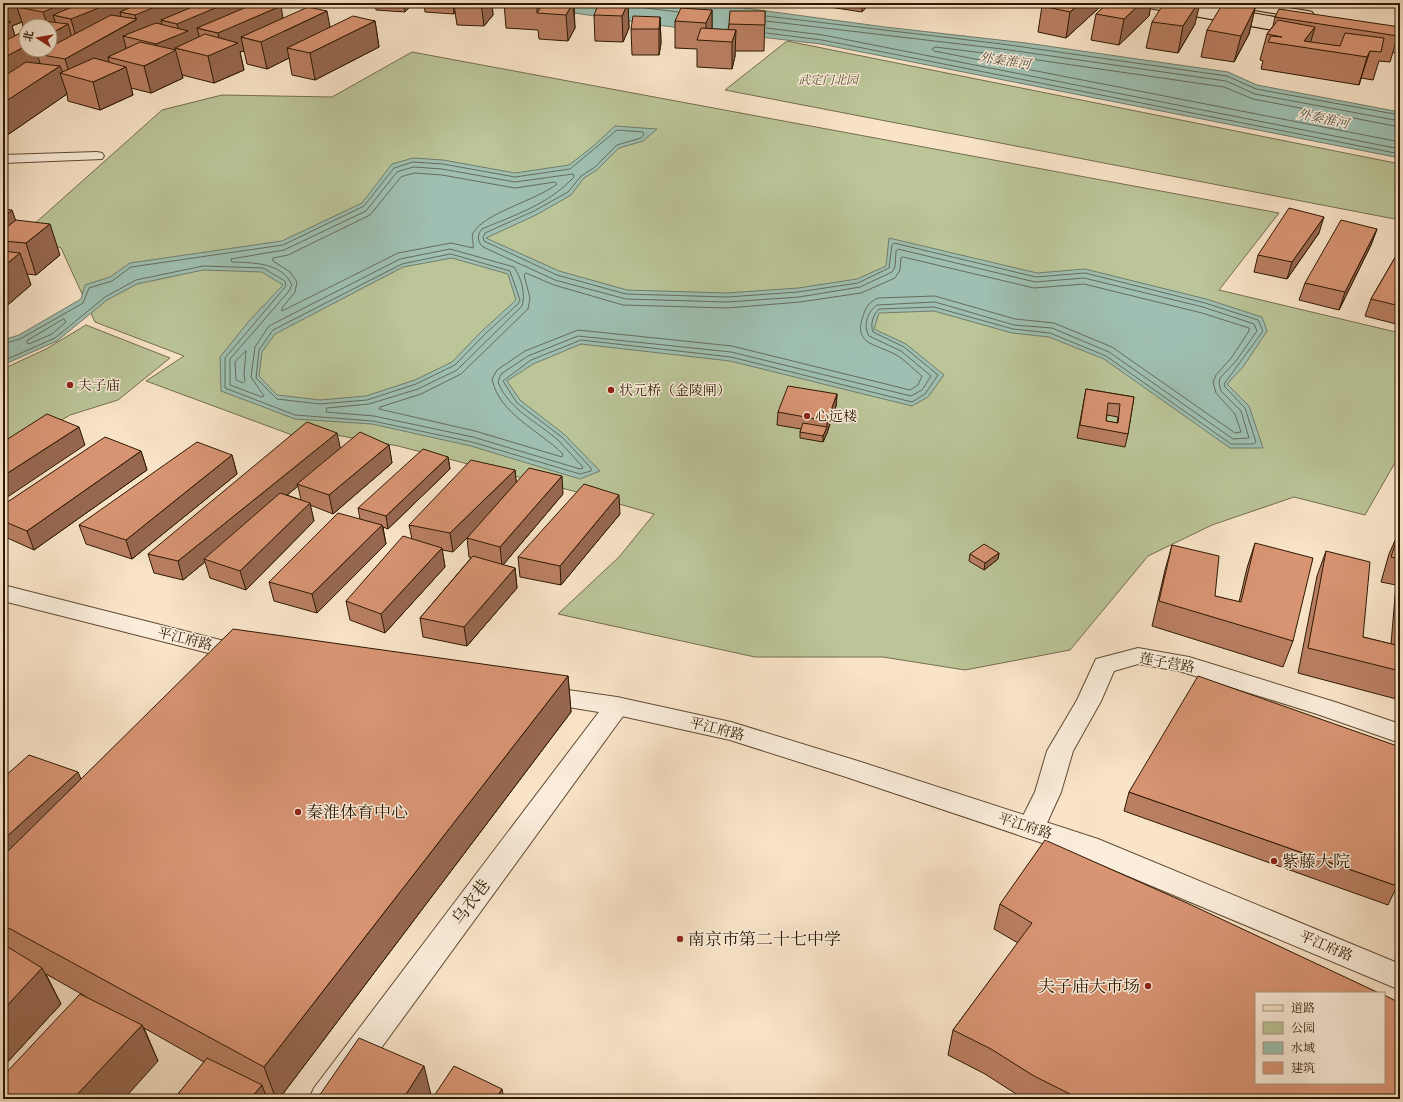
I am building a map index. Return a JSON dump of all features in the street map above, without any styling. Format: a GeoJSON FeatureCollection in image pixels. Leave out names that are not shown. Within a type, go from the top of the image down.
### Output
{"type":"FeatureCollection","features":[{"type":"Feature","properties":{"kind":"main road"},"geometry":{"type":"LineString","coordinates":[[1143,3],[1317,25]]}},
{"type":"Feature","properties":{"kind":"main road"},"geometry":{"type":"LineString","coordinates":[[1174,3],[1317,25]]}},
{"type":"Feature","properties":{"kind":"main road"},"geometry":{"type":"LineString","coordinates":[[1206,3],[1317,25]]}},
{"type":"Feature","properties":{"kind":"main road"},"geometry":{"type":"LineString","coordinates":[[1237,3],[1317,25]]}},
{"type":"Feature","properties":{"kind":"main road"},"geometry":{"type":"LineString","coordinates":[[1356,35],[1384,34]]}},
{"type":"Feature","properties":{"kind":"main road"},"geometry":{"type":"LineString","coordinates":[[1356,35],[1400,42]]}},
{"type":"Feature","properties":{"kind":"main road"},"geometry":{"type":"LineString","coordinates":[[1356,35],[1400,48]]}},
{"type":"Feature","properties":{"kind":"street"},"geometry":{"type":"LineString","coordinates":[[3,159],[97,156]]}},
{"type":"Feature","properties":{"kind":"street","name":"平江府路"},"geometry":{"type":"LineString","coordinates":[[3,593],[263,658]]}},
{"type":"Feature","properties":{"kind":"street","name":"莲子营路"},"geometry":{"type":"LineString","coordinates":[[1031,828],[1048,792],[1060,751],[1089,701],[1105,665],[1138,656],[1180,663],[1243,681],[1400,734]]}},
{"type":"Feature","properties":{"kind":"street","name":"平江府路"},"geometry":{"type":"LineString","coordinates":[[515,692],[617,706],[731,731],[852,768],[1088,847],[1400,977]]}},
{"type":"Feature","properties":{"kind":"street","name":"乌衣巷"},"geometry":{"type":"LineString","coordinates":[[325,1099],[617,706]]}},
{"type":"Feature","properties":{"kind":"green space","name":"武定门北园"},"geometry":{"type":"Polygon","coordinates":[[[787,41],[1400,164],[1400,220],[725,90],[787,41]]]}},
{"type":"Feature","properties":{"kind":"green space"},"geometry":{"type":"Polygon","coordinates":[[[412,52],[1279,213],[1219,290],[1400,333],[1400,454],[1365,515],[1294,497],[1212,525],[1148,556],[1070,650],[965,670],[883,657],[755,657],[558,614],[619,557],[654,514],[573,491],[398,446],[336,435],[292,435],[146,381],[184,356],[95,322],[61,248],[23,234],[162,110],[222,95],[332,97],[412,52]]]}},
{"type":"Feature","properties":{"kind":"green space","name":"夫子庙"},"geometry":{"type":"Polygon","coordinates":[[[86,325],[170,358],[118,400],[70,415],[3,455],[3,369],[46,349],[86,325]]]}},
{"type":"Feature","properties":{"kind":"water","name":"外秦淮河"},"geometry":{"type":"Polygon","coordinates":[[[506,3],[707,3],[885,27],[1026,43],[1228,72],[1257,85],[1400,112],[1400,158],[821,44],[656,25],[506,3]]]}},
{"type":"Feature","properties":{"kind":"water"},"geometry":{"type":"Polygon","coordinates":[[[615,126],[657,129],[643,141],[619,148],[597,170],[584,178],[571,195],[536,215],[486,238],[559,271],[627,290],[727,293],[798,288],[857,279],[886,266],[889,238],[1037,273],[1085,269],[1206,299],[1262,317],[1267,331],[1243,367],[1227,384],[1249,406],[1263,448],[1230,448],[1104,359],[1049,337],[1012,333],[934,311],[879,313],[874,329],[906,344],[944,375],[928,397],[912,406],[730,361],[581,344],[533,364],[507,381],[520,400],[565,435],[600,471],[580,479],[471,446],[372,424],[295,419],[221,391],[220,357],[249,321],[283,285],[262,272],[203,270],[137,284],[107,300],[57,341],[3,365],[3,340],[19,335],[81,299],[85,285],[110,277],[130,263],[282,241],[362,203],[392,164],[413,158],[443,160],[515,173],[569,165],[591,148],[615,126]],[[452,258],[403,267],[275,334],[262,352],[259,376],[277,395],[320,400],[366,396],[415,380],[452,362],[482,331],[516,300],[508,274],[452,258]]]}},
{"type":"Feature","properties":{"kind":"building"},"geometry":{"type":"Polygon","coordinates":[[[26,3],[65,3],[43,12],[17,7],[26,3]]]}},
{"type":"Feature","properties":{"kind":"building"},"geometry":{"type":"Polygon","coordinates":[[[82,3],[111,3],[71,19],[53,15],[82,3]]]}},
{"type":"Feature","properties":{"kind":"building"},"geometry":{"type":"Polygon","coordinates":[[[141,3],[165,3],[135,15],[120,12],[141,3]]]}},
{"type":"Feature","properties":{"kind":"building"},"geometry":{"type":"Polygon","coordinates":[[[202,3],[227,3],[177,24],[161,20],[202,3]]]}},
{"type":"Feature","properties":{"kind":"building"},"geometry":{"type":"Polygon","coordinates":[[[256,3],[269,3],[281,6],[218,33],[197,28],[256,3]]]}},
{"type":"Feature","properties":{"kind":"building"},"geometry":{"type":"Polygon","coordinates":[[[544,3],[573,3],[566,15],[537,13],[544,3]]]}},
{"type":"Feature","properties":{"kind":"building"},"geometry":{"type":"Polygon","coordinates":[[[599,3],[628,3],[622,16],[594,15],[599,3]]]}},
{"type":"Feature","properties":{"kind":"building"},"geometry":{"type":"Polygon","coordinates":[[[1046,3],[1080,3],[1070,12],[1042,6],[1046,3]]]}},
{"type":"Feature","properties":{"kind":"building"},"geometry":{"type":"Polygon","coordinates":[[[1108,3],[1141,3],[1124,19],[1096,14],[1108,3]]]}},
{"type":"Feature","properties":{"kind":"building"},"geometry":{"type":"Polygon","coordinates":[[[1164,3],[1198,3],[1183,26],[1152,22],[1164,3]]]}},
{"type":"Feature","properties":{"kind":"building"},"geometry":{"type":"Polygon","coordinates":[[[1223,3],[1255,8],[1241,36],[1207,30],[1223,3]]]}},
{"type":"Feature","properties":{"kind":"building"},"geometry":{"type":"Polygon","coordinates":[[[308,7],[327,11],[261,42],[241,37],[308,7]]]}},
{"type":"Feature","properties":{"kind":"building"},"geometry":{"type":"Polygon","coordinates":[[[681,8],[712,10],[706,23],[675,21],[681,8]]]}},
{"type":"Feature","properties":{"kind":"building"},"geometry":{"type":"Polygon","coordinates":[[[1279,9],[1400,27],[1400,29],[1398,36],[1275,17],[1279,9]]]}},
{"type":"Feature","properties":{"kind":"building"},"geometry":{"type":"Polygon","coordinates":[[[730,11],[765,11],[765,25],[729,24],[730,11]]]}},
{"type":"Feature","properties":{"kind":"building"},"geometry":{"type":"Polygon","coordinates":[[[111,15],[137,19],[65,59],[58,58],[58,43],[111,15]]]}},
{"type":"Feature","properties":{"kind":"building"},"geometry":{"type":"Polygon","coordinates":[[[353,16],[375,21],[310,53],[287,48],[353,16]]]}},
{"type":"Feature","properties":{"kind":"building"},"geometry":{"type":"Polygon","coordinates":[[[633,16],[660,17],[659,29],[631,29],[633,16]]]}},
{"type":"Feature","properties":{"kind":"building"},"geometry":{"type":"Polygon","coordinates":[[[1278,20],[1315,27],[1304,41],[1340,46],[1345,33],[1384,38],[1381,52],[1370,51],[1367,57],[1268,42],[1271,36],[1282,37],[1267,34],[1278,20]]]}},
{"type":"Feature","properties":{"kind":"building"},"geometry":{"type":"Polygon","coordinates":[[[3,21],[11,22],[3,26],[3,21]]]}},
{"type":"Feature","properties":{"kind":"building"},"geometry":{"type":"Polygon","coordinates":[[[58,23],[68,24],[58,30],[58,23]]]}},
{"type":"Feature","properties":{"kind":"building"},"geometry":{"type":"Polygon","coordinates":[[[156,23],[188,31],[156,44],[123,36],[156,23]]]}},
{"type":"Feature","properties":{"kind":"building"},"geometry":{"type":"Polygon","coordinates":[[[701,28],[736,30],[732,42],[697,40],[701,28]]]}},
{"type":"Feature","properties":{"kind":"building"},"geometry":{"type":"Polygon","coordinates":[[[18,34],[18,50],[3,58],[3,42],[18,34]]]}},
{"type":"Feature","properties":{"kind":"building"},"geometry":{"type":"Polygon","coordinates":[[[205,34],[238,43],[208,56],[175,48],[205,34]]]}},
{"type":"Feature","properties":{"kind":"building"},"geometry":{"type":"Polygon","coordinates":[[[140,42],[176,50],[144,66],[108,57],[140,42]]]}},
{"type":"Feature","properties":{"kind":"building"},"geometry":{"type":"Polygon","coordinates":[[[94,58],[126,67],[93,82],[60,73],[94,58]]]}},
{"type":"Feature","properties":{"kind":"building"},"geometry":{"type":"Polygon","coordinates":[[[26,62],[60,66],[3,103],[3,77],[26,62]]]}},
{"type":"Feature","properties":{"kind":"building"},"geometry":{"type":"Polygon","coordinates":[[[1289,208],[1324,217],[1292,262],[1258,255],[1289,208]]]}},
{"type":"Feature","properties":{"kind":"building"},"geometry":{"type":"Polygon","coordinates":[[[3,209],[12,210],[3,218],[3,209]]]}},
{"type":"Feature","properties":{"kind":"building"},"geometry":{"type":"Polygon","coordinates":[[[16,220],[50,224],[26,243],[3,241],[3,230],[16,220]]]}},
{"type":"Feature","properties":{"kind":"building"},"geometry":{"type":"Polygon","coordinates":[[[1341,220],[1377,229],[1345,292],[1305,283],[1341,220]]]}},
{"type":"Feature","properties":{"kind":"building"},"geometry":{"type":"Polygon","coordinates":[[[1400,249],[1400,306],[1371,299],[1400,249]]]}},
{"type":"Feature","properties":{"kind":"building"},"geometry":{"type":"Polygon","coordinates":[[[3,251],[20,253],[3,267],[3,251]]]}},
{"type":"Feature","properties":{"kind":"building"},"geometry":{"type":"Polygon","coordinates":[[[788,386],[837,394],[827,421],[778,412],[788,386]]]}},
{"type":"Feature","properties":{"kind":"building"},"geometry":{"type":"Polygon","coordinates":[[[1086,389],[1134,397],[1128,434],[1080,425],[1086,389]],[[1108,403],[1106,421],[1118,423],[1120,404],[1108,403]]]}},
{"type":"Feature","properties":{"kind":"building"},"geometry":{"type":"Polygon","coordinates":[[[47,414],[79,427],[3,476],[3,442],[47,414]]]}},
{"type":"Feature","properties":{"kind":"building"},"geometry":{"type":"Polygon","coordinates":[[[307,422],[337,433],[178,561],[148,554],[307,422]]]}},
{"type":"Feature","properties":{"kind":"building"},"geometry":{"type":"Polygon","coordinates":[[[803,423],[827,427],[823,436],[800,432],[803,423]]]}},
{"type":"Feature","properties":{"kind":"building"},"geometry":{"type":"Polygon","coordinates":[[[360,432],[389,445],[329,495],[297,484],[360,432]]]}},
{"type":"Feature","properties":{"kind":"building"},"geometry":{"type":"Polygon","coordinates":[[[105,437],[141,451],[27,531],[3,521],[3,505],[105,437]]]}},
{"type":"Feature","properties":{"kind":"building"},"geometry":{"type":"Polygon","coordinates":[[[197,442],[232,455],[126,540],[79,525],[197,442]]]}},
{"type":"Feature","properties":{"kind":"building"},"geometry":{"type":"Polygon","coordinates":[[[423,449],[448,457],[386,516],[358,508],[423,449]]]}},
{"type":"Feature","properties":{"kind":"building"},"geometry":{"type":"Polygon","coordinates":[[[471,460],[515,470],[450,533],[409,525],[471,460]]]}},
{"type":"Feature","properties":{"kind":"building"},"geometry":{"type":"Polygon","coordinates":[[[529,468],[562,476],[500,547],[467,538],[529,468]]]}},
{"type":"Feature","properties":{"kind":"building"},"geometry":{"type":"Polygon","coordinates":[[[584,484],[619,495],[560,566],[518,557],[584,484]]]}},
{"type":"Feature","properties":{"kind":"building"},"geometry":{"type":"Polygon","coordinates":[[[280,493],[310,503],[240,571],[204,559],[280,493]]]}},
{"type":"Feature","properties":{"kind":"building"},"geometry":{"type":"Polygon","coordinates":[[[338,513],[382,525],[312,594],[269,582],[338,513]]]}},
{"type":"Feature","properties":{"kind":"building"},"geometry":{"type":"Polygon","coordinates":[[[1400,529],[1400,559],[1391,557],[1400,529]]]}},
{"type":"Feature","properties":{"kind":"building"},"geometry":{"type":"Polygon","coordinates":[[[403,536],[442,548],[381,614],[346,601],[403,536]]]}},
{"type":"Feature","properties":{"kind":"building"},"geometry":{"type":"Polygon","coordinates":[[[1255,543],[1313,558],[1293,641],[1159,601],[1172,545],[1219,556],[1215,596],[1241,602],[1255,543]]]}},
{"type":"Feature","properties":{"kind":"building"},"geometry":{"type":"Polygon","coordinates":[[[984,544],[999,553],[985,563],[970,554],[984,544]]]}},
{"type":"Feature","properties":{"kind":"building"},"geometry":{"type":"Polygon","coordinates":[[[1326,551],[1370,562],[1363,637],[1400,646],[1400,671],[1308,648],[1326,551]]]}},
{"type":"Feature","properties":{"kind":"building"},"geometry":{"type":"Polygon","coordinates":[[[473,556],[515,568],[464,627],[420,618],[473,556]]]}},
{"type":"Feature","properties":{"kind":"building","name":"秦淮体育中心"},"geometry":{"type":"Polygon","coordinates":[[[233,629],[568,676],[264,1067],[3,925],[3,856],[233,629]]]}},
{"type":"Feature","properties":{"kind":"building"},"geometry":{"type":"Polygon","coordinates":[[[1198,676],[1400,747],[1400,877],[1397,886],[1129,792],[1198,676]]]}},
{"type":"Feature","properties":{"kind":"building"},"geometry":{"type":"Polygon","coordinates":[[[29,755],[78,772],[3,840],[3,778],[29,755]]]}},
{"type":"Feature","properties":{"kind":"building","name":"夫子庙大市场"},"geometry":{"type":"Polygon","coordinates":[[[1045,840],[1187,903],[1377,992],[1255,992],[1255,1084],[1385,1084],[1385,996],[1400,1003],[1400,1099],[1080,1099],[1034,1076],[991,1049],[953,1030],[1032,923],[1000,904],[1045,840]]]}},
{"type":"Feature","properties":{"kind":"building"},"geometry":{"type":"Polygon","coordinates":[[[3,944],[42,968],[3,1010],[3,944]]]}},
{"type":"Feature","properties":{"kind":"building"},"geometry":{"type":"Polygon","coordinates":[[[80,994],[142,1025],[73,1099],[3,1099],[3,1076],[80,994]]]}},
{"type":"Feature","properties":{"kind":"building"},"geometry":{"type":"Polygon","coordinates":[[[359,1038],[424,1066],[403,1099],[317,1099],[359,1038]]]}},
{"type":"Feature","properties":{"kind":"building"},"geometry":{"type":"Polygon","coordinates":[[[207,1058],[262,1085],[250,1099],[174,1099],[207,1058]]]}},
{"type":"Feature","properties":{"kind":"building"},"geometry":{"type":"Polygon","coordinates":[[[454,1066],[502,1089],[495,1099],[432,1099],[454,1066]]]}},
{"type":"Feature","properties":{"kind":"place","name":"夫子庙"},"geometry":{"type":"Point","coordinates":[70,385]}},
{"type":"Feature","properties":{"kind":"place","name":"状元桥（金陵闸）"},"geometry":{"type":"Point","coordinates":[611,390]}},
{"type":"Feature","properties":{"kind":"place","name":"心远楼"},"geometry":{"type":"Point","coordinates":[807,416]}},
{"type":"Feature","properties":{"kind":"place","name":"秦淮体育中心"},"geometry":{"type":"Point","coordinates":[298,812]}},
{"type":"Feature","properties":{"kind":"place","name":"紫藤大院"},"geometry":{"type":"Point","coordinates":[1274,861]}},
{"type":"Feature","properties":{"kind":"place","name":"南京市第二十七中学"},"geometry":{"type":"Point","coordinates":[680,939]}},
{"type":"Feature","properties":{"kind":"place","name":"夫子庙大市场"},"geometry":{"type":"Point","coordinates":[1148,986]}}]}
